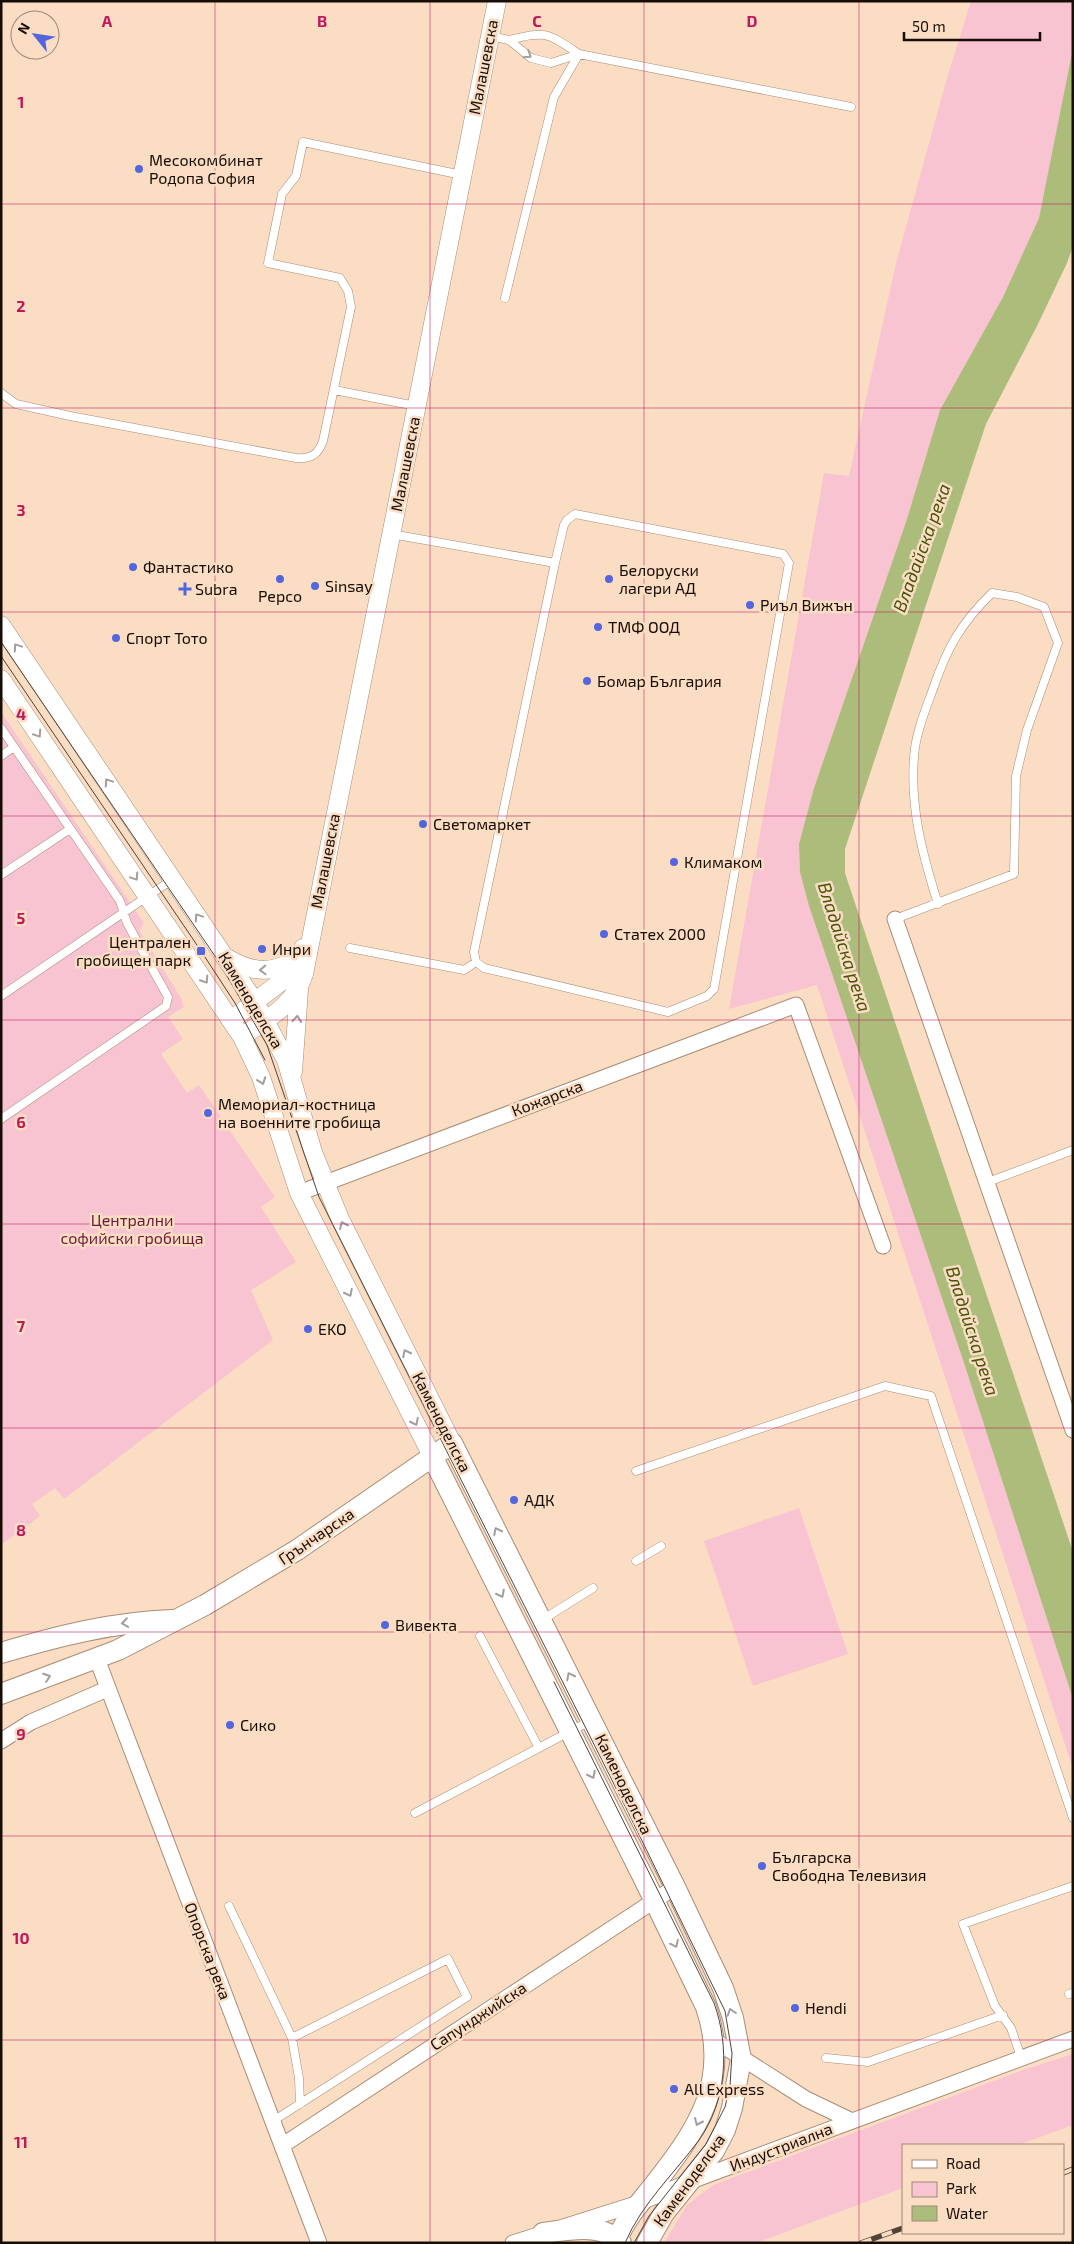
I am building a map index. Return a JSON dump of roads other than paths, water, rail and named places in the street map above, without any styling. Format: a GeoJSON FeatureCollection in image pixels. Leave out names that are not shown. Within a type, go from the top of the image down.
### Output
{"type":"FeatureCollection","features":[{"type":"Feature","properties":{"kind":"main road","name":"Грънчарска"},"geometry":{"type":"LineString","coordinates":[[1,1694],[97,1659],[205,1605],[297,1550],[452,1443]]}},
{"type":"Feature","properties":{"kind":"main road","name":"Каменоделска"},"geometry":{"type":"LineString","coordinates":[[452,1443],[674,1887],[723,1988],[733,2018],[741,2059],[732,2108],[725,2130],[714,2151],[664,2213],[647,2243]]}},
{"type":"Feature","properties":{"kind":"main road","name":"Каменоделска"},"geometry":{"type":"LineString","coordinates":[[432,1456],[654,1900],[706,2007],[712,2024],[714,2062],[709,2095],[697,2126],[684,2148],[639,2203],[618,2241]]}},
{"type":"Feature","properties":{"kind":"main road"},"geometry":{"type":"LineString","coordinates":[[1,1653],[104,1626],[137,1621],[174,1620]]}},
{"type":"Feature","properties":{"kind":"main road"},"geometry":{"type":"LineString","coordinates":[[543,2233],[578,2229],[598,2230],[618,2241]]}},
{"type":"Feature","properties":{"kind":"main road"},"geometry":{"type":"LineString","coordinates":[[543,2233],[567,2243]]}},
{"type":"Feature","properties":{"kind":"street","name":"Малашевска"},"geometry":{"type":"LineString","coordinates":[[292,1083],[299,990],[496,1]]}},
{"type":"Feature","properties":{"kind":"street","name":"Каменоделска"},"geometry":{"type":"LineString","coordinates":[[1,625],[226,957],[265,1020],[286,1060],[324,1183],[363,1266],[452,1443]]}},
{"type":"Feature","properties":{"kind":"street","name":"Каменоделска"},"geometry":{"type":"LineString","coordinates":[[1,679],[242,1037],[261,1078],[299,1193],[432,1456]]}},
{"type":"Feature","properties":{"kind":"street"},"geometry":{"type":"LineString","coordinates":[[895,919],[1073,1430]]}},
{"type":"Feature","properties":{"kind":"street","name":"Малашевска"},"geometry":{"type":"LineString","coordinates":[[231,1020],[286,978],[300,955],[312,927]]}},
{"type":"Feature","properties":{"kind":"street"},"geometry":{"type":"LineString","coordinates":[[226,957],[248,969],[265,971],[289,964],[300,955]]}},
{"type":"Feature","properties":{"kind":"street"},"geometry":{"type":"LineString","coordinates":[[242,1037],[282,1009],[299,990]]}},
{"type":"Feature","properties":{"kind":"street","name":"Кожарска"},"geometry":{"type":"LineString","coordinates":[[299,1193],[796,1005],[883,1246]]}},
{"type":"Feature","properties":{"kind":"street","name":"Опорска река"},"geometry":{"type":"LineString","coordinates":[[97,1659],[319,2243]]}},
{"type":"Feature","properties":{"kind":"street"},"geometry":{"type":"LineString","coordinates":[[1,1742],[31,1722],[107,1689]]}},
{"type":"Feature","properties":{"kind":"street","name":"Сапунджийска"},"geometry":{"type":"LineString","coordinates":[[282,2145],[674,1887]]}},
{"type":"Feature","properties":{"kind":"street","name":"Индустриална"},"geometry":{"type":"LineString","coordinates":[[513,2243],[639,2203],[691,2181],[1073,2039]]}},
{"type":"Feature","properties":{"kind":"street","name":"Индустриална"},"geometry":{"type":"LineString","coordinates":[[714,2040],[806,2099],[852,2121]]}},
{"type":"Feature","properties":{"kind":"lane"},"geometry":{"type":"LineString","coordinates":[[490,36],[509,40],[537,33],[554,37],[579,54],[850,107]]}},
{"type":"Feature","properties":{"kind":"lane"},"geometry":{"type":"LineString","coordinates":[[509,40],[531,58],[551,63],[579,54]]}},
{"type":"Feature","properties":{"kind":"lane"},"geometry":{"type":"LineString","coordinates":[[505,298],[554,97],[579,54]]}},
{"type":"Feature","properties":{"kind":"lane"},"geometry":{"type":"LineString","coordinates":[[1,393],[16,404],[70,416],[306,459],[314,456],[320,450],[351,307],[348,291],[340,278],[268,263],[282,194],[296,176],[303,142],[462,176]]}},
{"type":"Feature","properties":{"kind":"lane"},"geometry":{"type":"LineString","coordinates":[[334,390],[416,406]]}},
{"type":"Feature","properties":{"kind":"lane"},"geometry":{"type":"LineString","coordinates":[[575,514],[778,552],[783,554],[789,563],[714,986],[707,996],[674,1010],[665,1011],[484,968],[476,962],[474,952],[555,563],[566,520],[575,514]]}},
{"type":"Feature","properties":{"kind":"lane"},"geometry":{"type":"LineString","coordinates":[[391,534],[555,563]]}},
{"type":"Feature","properties":{"kind":"lane"},"geometry":{"type":"LineString","coordinates":[[895,919],[938,904],[1014,874],[1016,776],[1027,730],[1058,643],[1044,607],[1016,596],[992,593],[971,613],[946,653],[922,721],[914,758],[915,807],[921,851],[938,904]]}},
{"type":"Feature","properties":{"kind":"lane"},"geometry":{"type":"LineString","coordinates":[[1,728],[120,902],[127,923],[168,997],[166,1006],[1,1119]]}},
{"type":"Feature","properties":{"kind":"lane"},"geometry":{"type":"LineString","coordinates":[[1,756],[14,747]]}},
{"type":"Feature","properties":{"kind":"lane"},"geometry":{"type":"LineString","coordinates":[[1,875],[70,829]]}},
{"type":"Feature","properties":{"kind":"lane"},"geometry":{"type":"LineString","coordinates":[[1,996],[173,879]]}},
{"type":"Feature","properties":{"kind":"lane"},"geometry":{"type":"LineString","coordinates":[[350,948],[464,970],[476,962]]}},
{"type":"Feature","properties":{"kind":"lane"},"geometry":{"type":"LineString","coordinates":[[988,1182],[1073,1150]]}},
{"type":"Feature","properties":{"kind":"lane"},"geometry":{"type":"LineString","coordinates":[[636,1471],[884,1386],[931,1396],[1073,1818]]}},
{"type":"Feature","properties":{"kind":"lane"},"geometry":{"type":"LineString","coordinates":[[636,1561],[661,1546]]}},
{"type":"Feature","properties":{"kind":"lane"},"geometry":{"type":"LineString","coordinates":[[542,1620],[593,1588]]}},
{"type":"Feature","properties":{"kind":"lane"},"geometry":{"type":"LineString","coordinates":[[480,1636],[539,1748]]}},
{"type":"Feature","properties":{"kind":"lane"},"geometry":{"type":"LineString","coordinates":[[415,1813],[592,1720]]}},
{"type":"Feature","properties":{"kind":"lane"},"geometry":{"type":"LineString","coordinates":[[1021,2057],[1013,2032],[995,2006],[963,1924],[1073,1886]]}},
{"type":"Feature","properties":{"kind":"lane"},"geometry":{"type":"LineString","coordinates":[[229,1906],[292,2038],[300,2104]]}},
{"type":"Feature","properties":{"kind":"lane"},"geometry":{"type":"LineString","coordinates":[[273,2121],[467,1997],[448,1959],[292,2038]]}},
{"type":"Feature","properties":{"kind":"lane"},"geometry":{"type":"LineString","coordinates":[[826,2058],[868,2062],[1003,2015]]}},
{"type":"Feature","properties":{"kind":"water","name":"Владайска река"},"geometry":{"type":"Polygon","coordinates":[[[1073,48],[1073,246],[1067,263],[1037,326],[986,424],[845,849],[845,873],[1073,1552],[1073,1699],[964,1363],[809,906],[800,872],[799,844],[814,788],[906,522],[940,410],[1003,297],[1039,218],[1073,48]]]}},
{"type":"Feature","properties":{"kind":"tram line"},"geometry":{"type":"LineString","coordinates":[[1,642],[219,962],[267,1045],[319,1197],[627,1810],[725,2011],[732,2053],[730,2086],[725,2107],[706,2144],[649,2216],[634,2243]]}},
{"type":"Feature","properties":{"kind":"tram line"},"geometry":{"type":"LineString","coordinates":[[1,656],[235,1003],[265,1060]]}},
{"type":"Feature","properties":{"kind":"tram line"},"geometry":{"type":"LineString","coordinates":[[554,1682],[714,2003],[722,2037],[723,2073],[720,2091],[708,2125],[699,2140],[649,2202],[632,2228],[625,2243]]}},
{"type":"Feature","properties":{"kind":"railway"},"geometry":{"type":"LineString","coordinates":[[1064,2173],[1073,2169]]}},
{"type":"Feature","properties":{"kind":"railway"},"geometry":{"type":"LineString","coordinates":[[861,2243],[902,2228]]}},
{"type":"Feature","properties":{"kind":"place","name":"Месокомбинат Родопа София"},"geometry":{"type":"Point","coordinates":[139,169]}},
{"type":"Feature","properties":{"kind":"place","name":"Фантастико"},"geometry":{"type":"Point","coordinates":[133,567]}},
{"type":"Feature","properties":{"kind":"place","name":"Pepco"},"geometry":{"type":"Point","coordinates":[280,579]}},
{"type":"Feature","properties":{"kind":"place","name":"Белоруски лагери АД"},"geometry":{"type":"Point","coordinates":[609,579]}},
{"type":"Feature","properties":{"kind":"place","name":"Sinsay"},"geometry":{"type":"Point","coordinates":[315,586]}},
{"type":"Feature","properties":{"kind":"place","name":"Subra"},"geometry":{"type":"Point","coordinates":[185,589]}},
{"type":"Feature","properties":{"kind":"place","name":"Риъл Вижън"},"geometry":{"type":"Point","coordinates":[750,605]}},
{"type":"Feature","properties":{"kind":"place","name":"ТМФ ООД"},"geometry":{"type":"Point","coordinates":[598,627]}},
{"type":"Feature","properties":{"kind":"place","name":"Спорт Тото"},"geometry":{"type":"Point","coordinates":[116,638]}},
{"type":"Feature","properties":{"kind":"place","name":"Бомар България"},"geometry":{"type":"Point","coordinates":[587,681]}},
{"type":"Feature","properties":{"kind":"place","name":"Светомаркет"},"geometry":{"type":"Point","coordinates":[423,824]}},
{"type":"Feature","properties":{"kind":"place","name":"Климаком"},"geometry":{"type":"Point","coordinates":[674,862]}},
{"type":"Feature","properties":{"kind":"place","name":"Статех 2000"},"geometry":{"type":"Point","coordinates":[604,934]}},
{"type":"Feature","properties":{"kind":"place","name":"Инри"},"geometry":{"type":"Point","coordinates":[262,949]}},
{"type":"Feature","properties":{"kind":"place","name":"Централен гробищен парк"},"geometry":{"type":"Point","coordinates":[201,951]}},
{"type":"Feature","properties":{"kind":"place","name":"Мемориал-костница на военните гробища"},"geometry":{"type":"Point","coordinates":[208,1113]}},
{"type":"Feature","properties":{"kind":"place","name":"EKO"},"geometry":{"type":"Point","coordinates":[308,1329]}},
{"type":"Feature","properties":{"kind":"place","name":"АДК"},"geometry":{"type":"Point","coordinates":[514,1500]}},
{"type":"Feature","properties":{"kind":"place","name":"Вивекта"},"geometry":{"type":"Point","coordinates":[385,1625]}},
{"type":"Feature","properties":{"kind":"place","name":"Сико"},"geometry":{"type":"Point","coordinates":[230,1725]}},
{"type":"Feature","properties":{"kind":"place","name":"Българска Свободна Телевизия"},"geometry":{"type":"Point","coordinates":[762,1866]}},
{"type":"Feature","properties":{"kind":"place","name":"Hendi"},"geometry":{"type":"Point","coordinates":[795,2008]}},
{"type":"Feature","properties":{"kind":"place","name":"All Express"},"geometry":{"type":"Point","coordinates":[674,2089]}},
{"type":"Feature","properties":{"kind":"park label","name":"Централни софийски гробища"},"geometry":{"type":"Point","coordinates":[132,1229]}}]}
